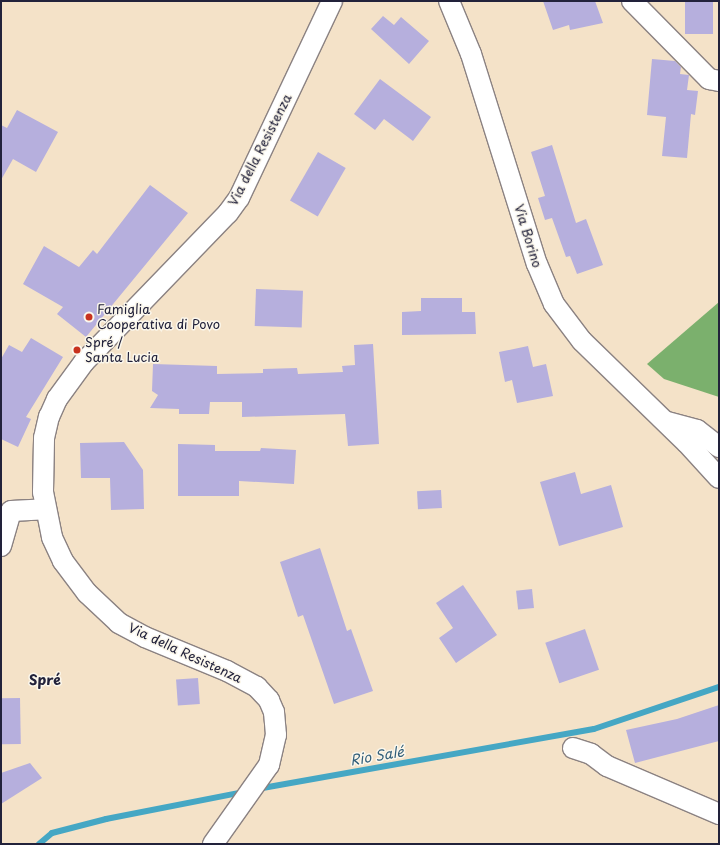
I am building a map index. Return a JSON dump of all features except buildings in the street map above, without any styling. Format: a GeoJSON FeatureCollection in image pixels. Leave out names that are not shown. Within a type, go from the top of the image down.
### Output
{"type":"FeatureCollection","features":[{"type":"Feature","properties":{"kind":"street","name":"Via della Resistenza"},"geometry":{"type":"LineString","coordinates":[[213,844],[260,781],[269,765],[276,735],[274,712],[269,700],[257,687],[228,671],[145,637],[119,623],[87,593],[63,561],[52,537],[45,509],[43,466],[44,438],[42,414],[57,399],[84,362],[228,213],[239,198],[332,1]]}},
{"type":"Feature","properties":{"kind":"street"},"geometry":{"type":"LineString","coordinates":[[632,1],[708,79],[719,81]]}},
{"type":"Feature","properties":{"kind":"street","name":"Via Borino"},"geometry":{"type":"LineString","coordinates":[[448,5],[487,102],[537,264],[554,304],[582,341],[665,421],[719,478]]}},
{"type":"Feature","properties":{"kind":"street","name":"Via Borino"},"geometry":{"type":"LineString","coordinates":[[665,421],[697,430],[719,447]]}},
{"type":"Feature","properties":{"kind":"street"},"geometry":{"type":"LineString","coordinates":[[1,546],[11,511],[45,509]]}},
{"type":"Feature","properties":{"kind":"street"},"geometry":{"type":"LineString","coordinates":[[573,748],[591,754],[614,769],[719,814]]}},
{"type":"Feature","properties":{"kind":"green space"},"geometry":{"type":"Polygon","coordinates":[[[719,302],[719,397],[664,379],[647,364],[719,302]]]}},
{"type":"Feature","properties":{"kind":"waterway","name":"Rio Salé"},"geometry":{"type":"LineString","coordinates":[[257,789],[594,729],[719,687]]}},
{"type":"Feature","properties":{"kind":"waterway","name":"Rio Salé"},"geometry":{"type":"LineString","coordinates":[[39,844],[52,833],[106,819],[244,792]]}},
{"type":"Feature","properties":{"kind":"place","name":"Famiglia Cooperativa di Povo"},"geometry":{"type":"Point","coordinates":[89,317]}},
{"type":"Feature","properties":{"kind":"place","name":"Spré / Santa Lucia"},"geometry":{"type":"Point","coordinates":[77,350]}},
{"type":"Feature","properties":{"kind":"district","name":"Spré"},"geometry":{"type":"Point","coordinates":[45,680]}}]}
